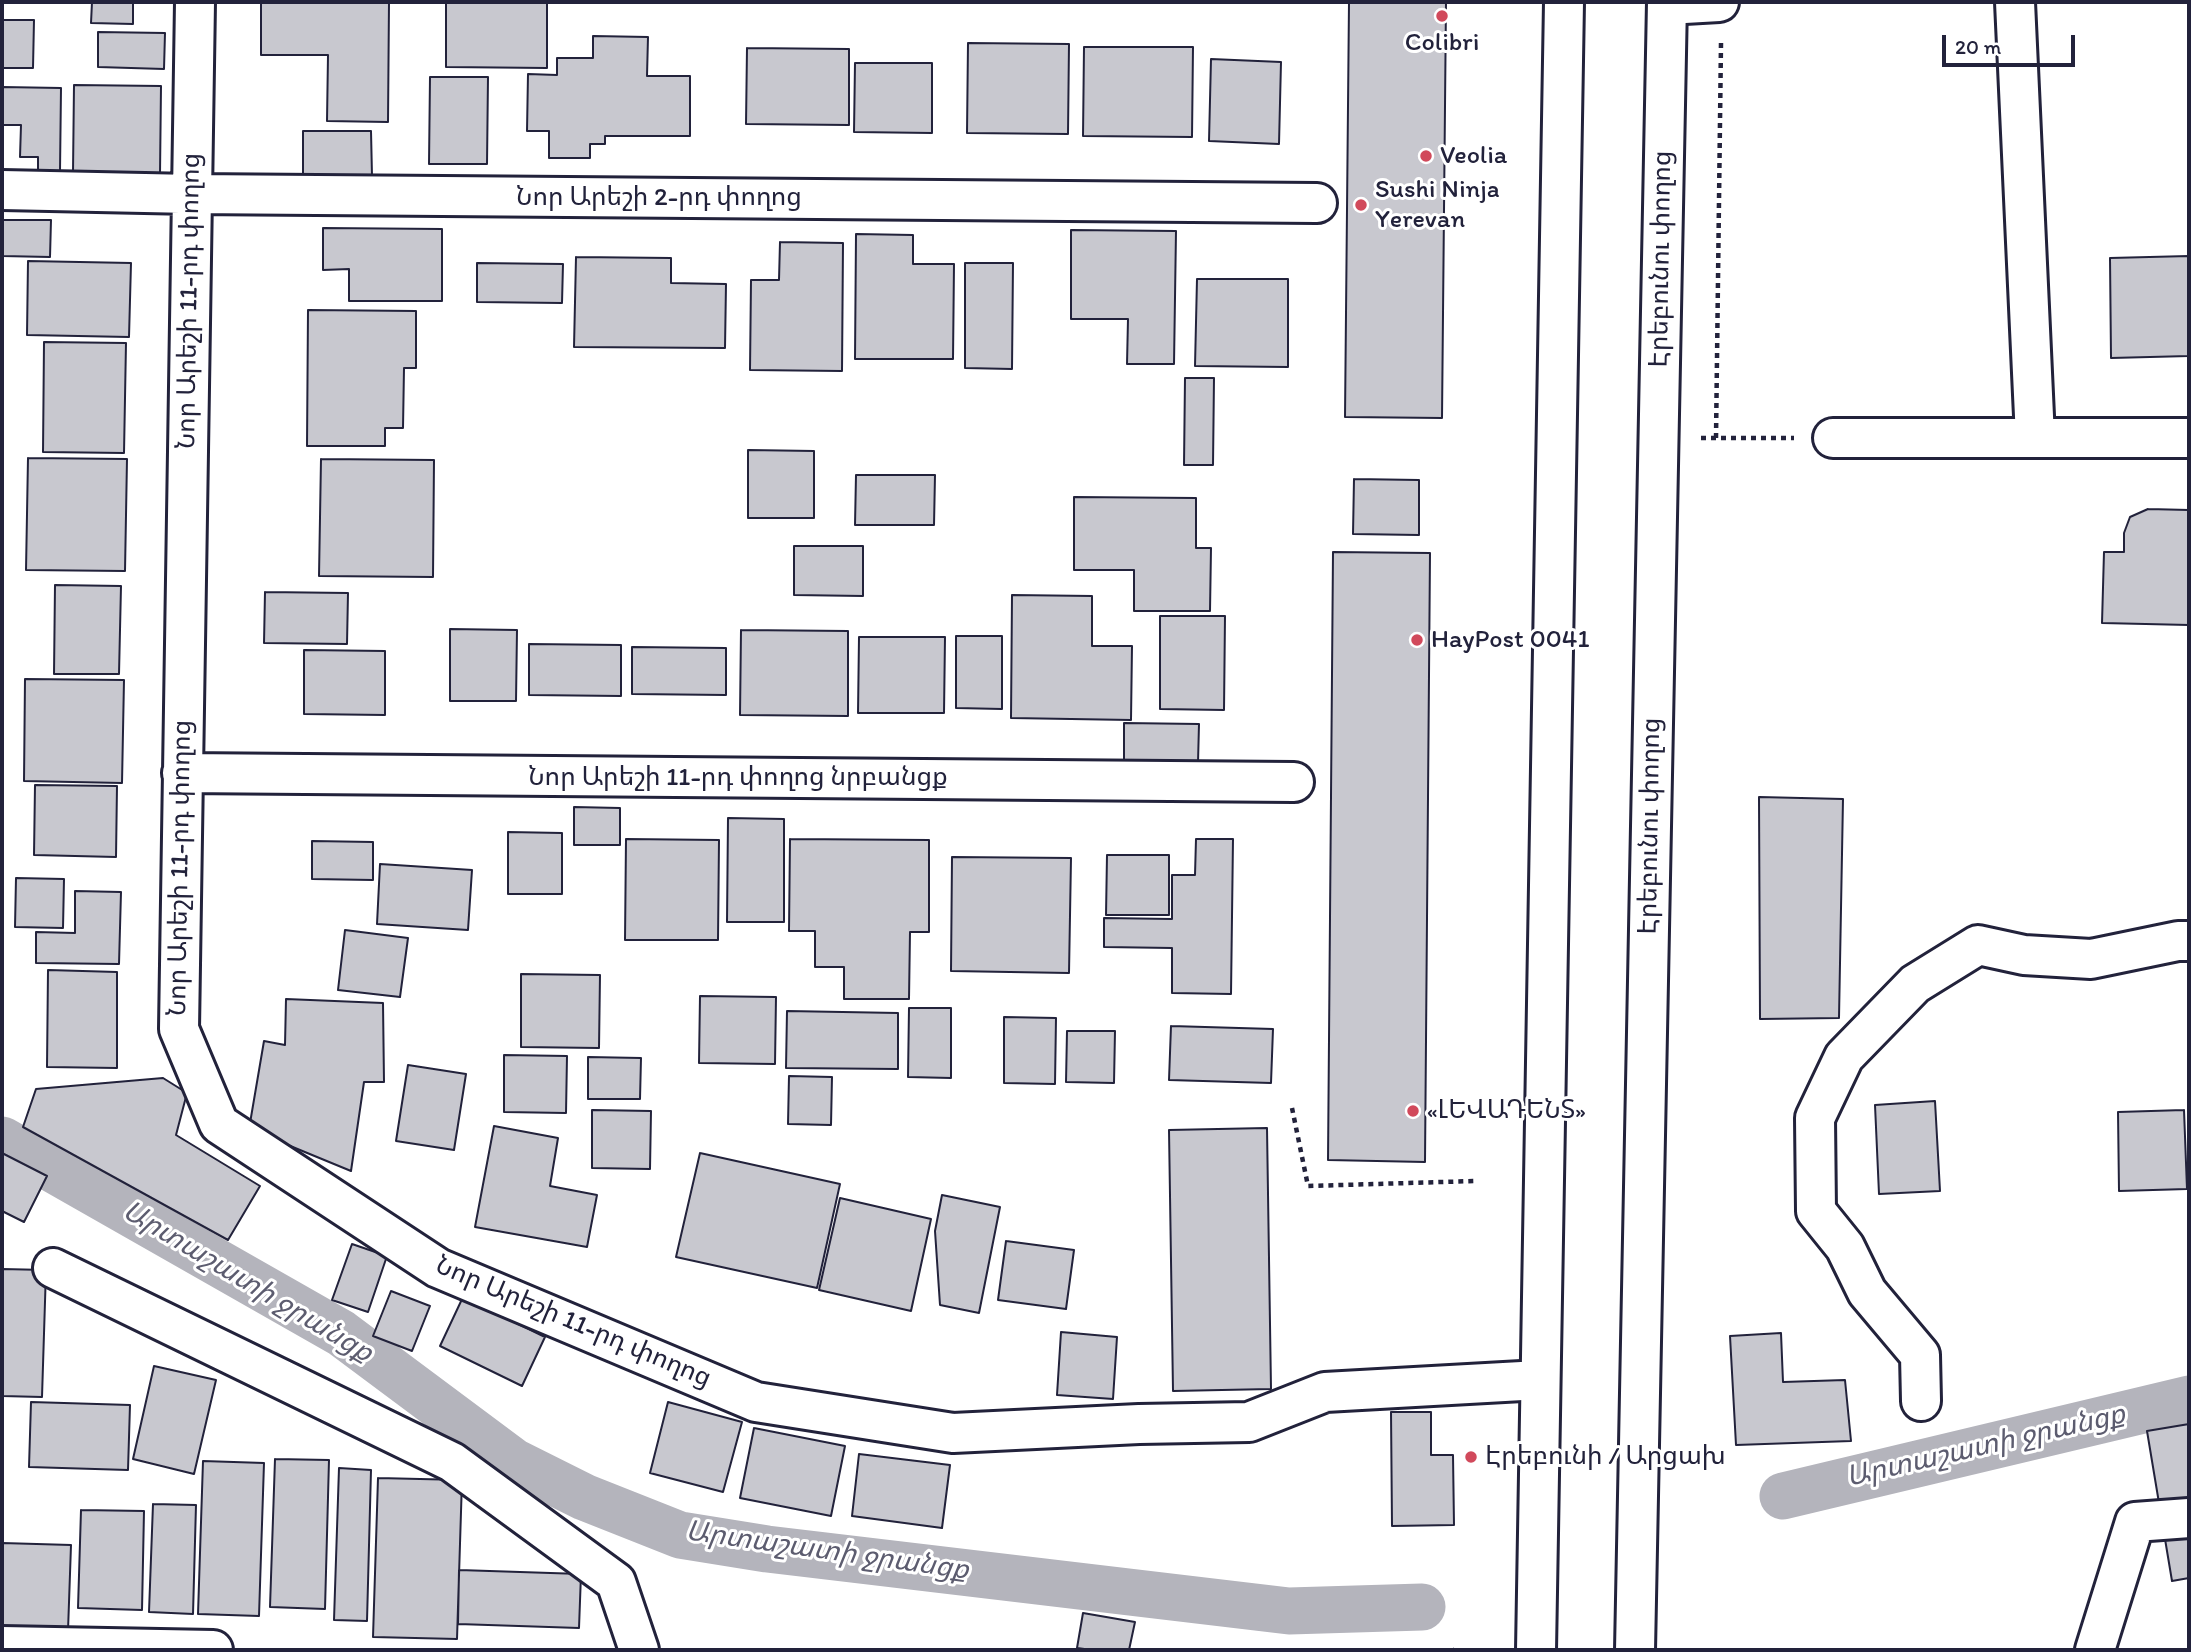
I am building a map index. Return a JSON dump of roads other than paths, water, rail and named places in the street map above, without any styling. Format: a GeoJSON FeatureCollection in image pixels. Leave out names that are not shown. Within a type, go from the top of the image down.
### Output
{"type":"FeatureCollection","features":[{"type":"Feature","properties":{"kind":"street","name":"Նոր Արեշի 11-րդ փողոց"},"geometry":{"type":"LineString","coordinates":[[195,2],[179,1029],[219,1124],[438,1268],[756,1402],[953,1433],[1249,1422],[1325,1392],[1540,1380]]}},
{"type":"Feature","properties":{"kind":"street"},"geometry":{"type":"LineString","coordinates":[[1535,1650],[1564,2]]}},
{"type":"Feature","properties":{"kind":"street"},"geometry":{"type":"LineString","coordinates":[[1667,3],[1720,2]]}},
{"type":"Feature","properties":{"kind":"street"},"geometry":{"type":"LineString","coordinates":[[2015,2],[2035,438]]}},
{"type":"Feature","properties":{"kind":"street","name":"Էրեբունու փողոց"},"geometry":{"type":"LineString","coordinates":[[1635,1650],[1667,3]]}},
{"type":"Feature","properties":{"kind":"street","name":"Նոր Արեշի 2-րդ փողոց"},"geometry":{"type":"LineString","coordinates":[[2,190],[192,194],[1317,203]]}},
{"type":"Feature","properties":{"kind":"street"},"geometry":{"type":"LineString","coordinates":[[1833,438],[2189,438]]}},
{"type":"Feature","properties":{"kind":"street","name":"Նոր Արեշի 11-րդ փողոց նրբանցք"},"geometry":{"type":"LineString","coordinates":[[183,773],[1294,782]]}},
{"type":"Feature","properties":{"kind":"street"},"geometry":{"type":"LineString","coordinates":[[1921,1401],[1920,1355],[1867,1292],[1845,1248],[1816,1211],[1815,1118],[1844,1057],[1915,984],[1978,945],[2024,956],[2091,959],[2189,941]]}},
{"type":"Feature","properties":{"kind":"street"},"geometry":{"type":"LineString","coordinates":[[53,1268],[452,1462],[616,1582],[639,1650]]}},
{"type":"Feature","properties":{"kind":"street"},"geometry":{"type":"LineString","coordinates":[[2095,1650],[2135,1522],[2189,1518]]}},
{"type":"Feature","properties":{"kind":"street"},"geometry":{"type":"LineString","coordinates":[[2,1646],[213,1650]]}},
{"type":"Feature","properties":{"kind":"waterway","name":"Արտաշատի ջրանցք"},"geometry":{"type":"LineString","coordinates":[[2,1140],[341,1333],[514,1462],[584,1497],[680,1535],[767,1549],[1289,1611],[1422,1607]]}},
{"type":"Feature","properties":{"kind":"waterway","name":"Արտաշատի ջրանցք"},"geometry":{"type":"LineString","coordinates":[[1783,1496],[2189,1399]]}},
{"type":"Feature","properties":{"kind":"place","name":"Colibri"},"geometry":{"type":"Point","coordinates":[1442,16]}},
{"type":"Feature","properties":{"kind":"place","name":"Veolia"},"geometry":{"type":"Point","coordinates":[1426,156]}},
{"type":"Feature","properties":{"kind":"place","name":"Sushi Ninja Yerevan"},"geometry":{"type":"Point","coordinates":[1361,205]}},
{"type":"Feature","properties":{"kind":"place","name":"HayPost 0041"},"geometry":{"type":"Point","coordinates":[1417,640]}},
{"type":"Feature","properties":{"kind":"place","name":"«ԼԵՎԱԴԵՆՏ»"},"geometry":{"type":"Point","coordinates":[1413,1111]}},
{"type":"Feature","properties":{"kind":"place","name":"Էրեբունի / Արցախ"},"geometry":{"type":"Point","coordinates":[1471,1457]}}]}
